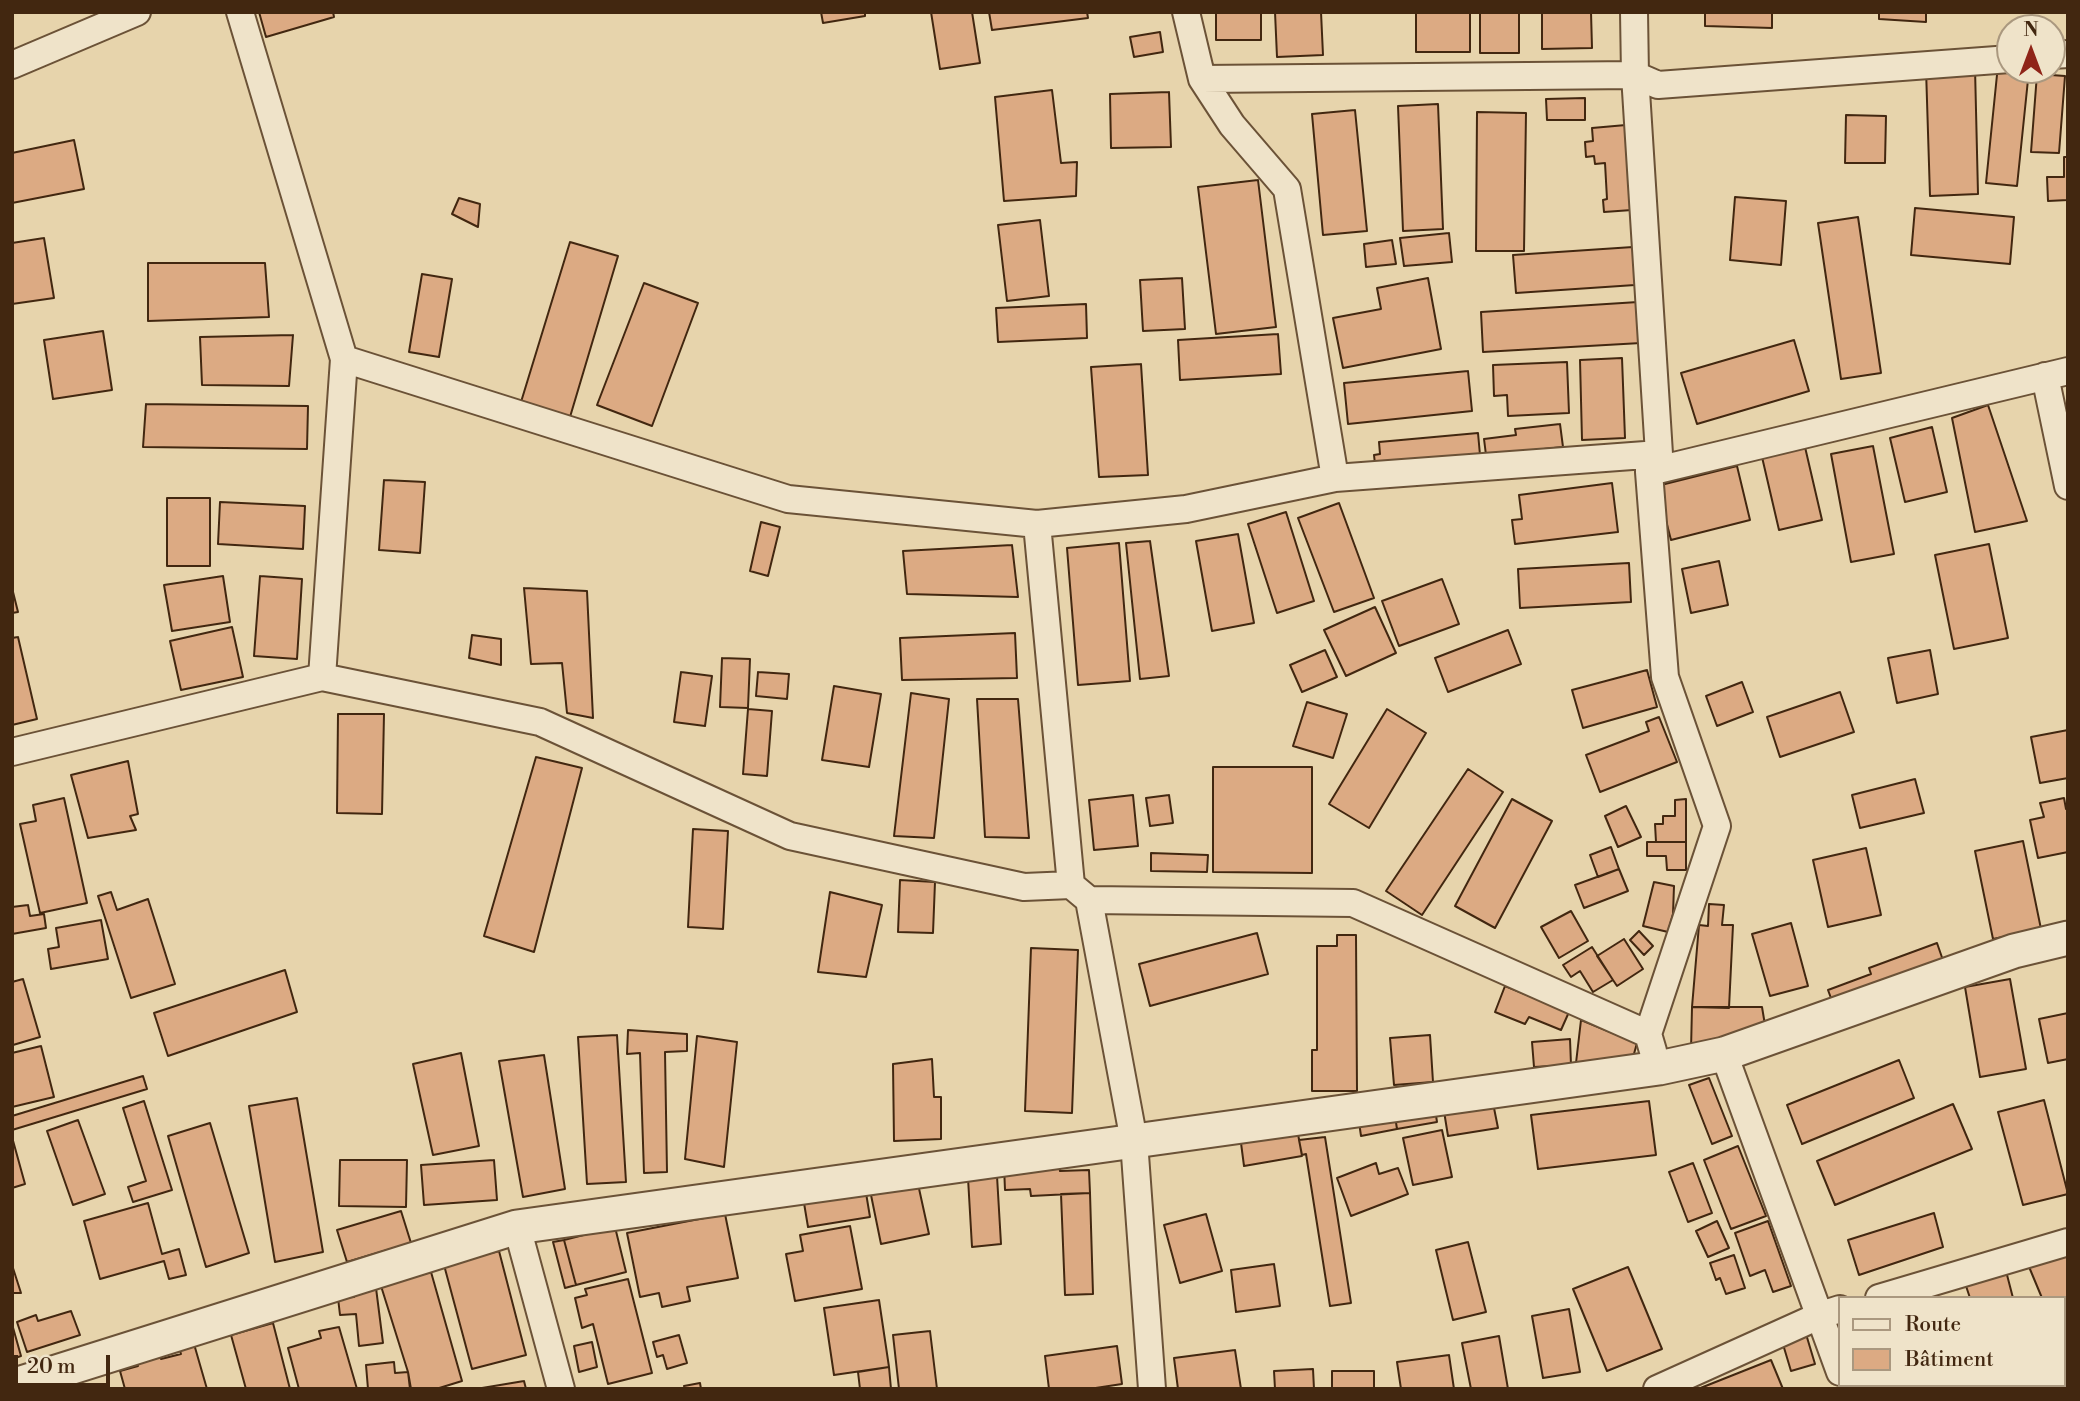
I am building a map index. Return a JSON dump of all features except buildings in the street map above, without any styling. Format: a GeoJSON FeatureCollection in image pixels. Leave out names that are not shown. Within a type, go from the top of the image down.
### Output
{"type":"FeatureCollection","features":[{"type":"Feature","properties":{"kind":"street"},"geometry":{"type":"LineString","coordinates":[[12,65],[137,12]]}},
{"type":"Feature","properties":{"kind":"street"},"geometry":{"type":"LineString","coordinates":[[240,12],[344,359],[322,677]]}},
{"type":"Feature","properties":{"kind":"street"},"geometry":{"type":"LineString","coordinates":[[1186,12],[1202,79],[1232,125],[1287,188],[1335,478]]}},
{"type":"Feature","properties":{"kind":"street"},"geometry":{"type":"LineString","coordinates":[[1634,12],[1665,677],[1717,826],[1648,1034],[1659,1068]]}},
{"type":"Feature","properties":{"kind":"street"},"geometry":{"type":"LineString","coordinates":[[1202,79],[1635,75],[1658,85],[1996,60]]}},
{"type":"Feature","properties":{"kind":"street"},"geometry":{"type":"LineString","coordinates":[[344,359],[788,499],[1037,524],[1186,509],[1335,478],[1654,463],[2056,374],[2068,486]]}},
{"type":"Feature","properties":{"kind":"street"},"geometry":{"type":"LineString","coordinates":[[1037,524],[1080,893],[1135,1141],[1152,1389]]}},
{"type":"Feature","properties":{"kind":"street"},"geometry":{"type":"LineString","coordinates":[[12,752],[322,677],[540,722],[790,836],[1024,887],[1080,893],[1353,903],[1648,1034]]}},
{"type":"Feature","properties":{"kind":"street"},"geometry":{"type":"LineString","coordinates":[[12,1386],[516,1227],[1659,1068],[1724,1054],[2014,951],[2068,938]]}},
{"type":"Feature","properties":{"kind":"street"},"geometry":{"type":"LineString","coordinates":[[1724,1054],[1830,1312],[1839,1366]]}},
{"type":"Feature","properties":{"kind":"street"},"geometry":{"type":"LineString","coordinates":[[516,1227],[561,1389]]}},
{"type":"Feature","properties":{"kind":"street"},"geometry":{"type":"LineString","coordinates":[[1886,1296],[2068,1242]]}},
{"type":"Feature","properties":{"kind":"street"},"geometry":{"type":"LineString","coordinates":[[1657,1389],[1830,1312]]}}]}
